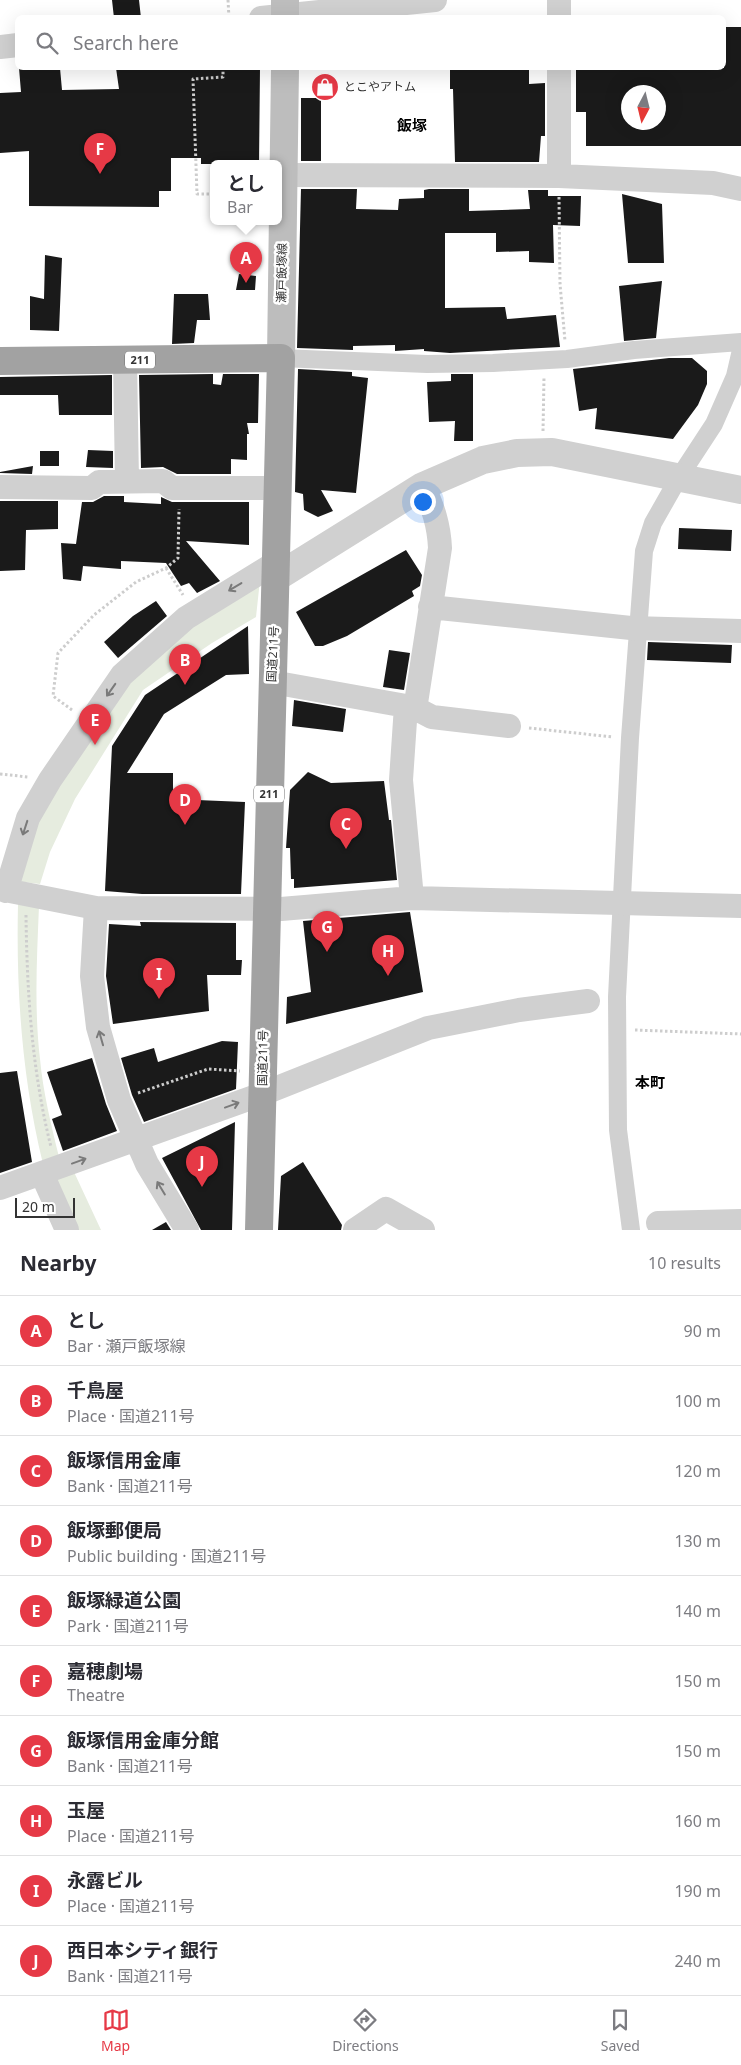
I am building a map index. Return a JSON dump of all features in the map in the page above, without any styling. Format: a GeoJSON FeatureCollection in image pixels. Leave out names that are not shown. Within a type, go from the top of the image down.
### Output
{"type":"FeatureCollection","features":[{"type":"Feature","properties":{"kind":"highway","name":"211"},"geometry":{"type":"LineString","coordinates":[[0,361],[281,358]]}},
{"type":"Feature","properties":{"kind":"highway","name":"国道211号"},"geometry":{"type":"LineString","coordinates":[[259,1230],[281,358]]}},
{"type":"Feature","properties":{"kind":"main road","name":"瀬戸飯塚線"},"geometry":{"type":"LineString","coordinates":[[281,358],[285,70]]}},
{"type":"Feature","properties":{"kind":"street"},"geometry":{"type":"LineString","coordinates":[[279,12],[435,0]]}},
{"type":"Feature","properties":{"kind":"street"},"geometry":{"type":"LineString","coordinates":[[559,0],[559,15]]}},
{"type":"Feature","properties":{"kind":"street"},"geometry":{"type":"LineString","coordinates":[[0,47],[15,45]]}},
{"type":"Feature","properties":{"kind":"street"},"geometry":{"type":"LineString","coordinates":[[559,70],[559,176]]}},
{"type":"Feature","properties":{"kind":"street"},"geometry":{"type":"LineString","coordinates":[[284,175],[559,176],[713,183],[741,189]]}},
{"type":"Feature","properties":{"kind":"street"},"geometry":{"type":"LineString","coordinates":[[281,358],[427,364],[544,360],[567,359],[634,350],[741,342]]}},
{"type":"Feature","properties":{"kind":"street"},"geometry":{"type":"LineString","coordinates":[[741,350],[735,376],[714,424],[678,478],[653,524],[644,550],[636,629],[620,904],[617,997],[618,1130],[627,1229],[658,1224],[741,1222]]}},
{"type":"Feature","properties":{"kind":"street"},"geometry":{"type":"LineString","coordinates":[[125,360],[127,481]]}},
{"type":"Feature","properties":{"kind":"street"},"geometry":{"type":"LineString","coordinates":[[741,490],[552,452],[517,453],[483,460],[423,486],[277,569],[193,613],[122,675],[50,780],[28,818],[3,890],[96,908],[267,910],[412,898],[741,906]]}},
{"type":"Feature","properties":{"kind":"street"},"geometry":{"type":"LineString","coordinates":[[0,487],[92,488],[100,482],[163,481],[172,488],[277,488]]}},
{"type":"Feature","properties":{"kind":"street"},"geometry":{"type":"LineString","coordinates":[[412,898],[401,780],[408,706],[418,699],[440,548],[439,527],[432,503],[423,486]]}},
{"type":"Feature","properties":{"kind":"street"},"geometry":{"type":"LineString","coordinates":[[430,607],[636,629],[741,631]]}},
{"type":"Feature","properties":{"kind":"street"},"geometry":{"type":"LineString","coordinates":[[272,682],[408,706],[432,717],[509,726]]}},
{"type":"Feature","properties":{"kind":"street"},"geometry":{"type":"LineString","coordinates":[[96,908],[92,976],[98,1027],[119,1100],[147,1164],[187,1230]]}},
{"type":"Feature","properties":{"kind":"street"},"geometry":{"type":"LineString","coordinates":[[0,1188],[262,1094],[428,1028],[519,1010],[617,997]]}},
{"type":"Feature","properties":{"kind":"street"},"geometry":{"type":"LineString","coordinates":[[42,1174],[68,1230]]}},
{"type":"Feature","properties":{"kind":"street"},"geometry":{"type":"LineString","coordinates":[[354,1230],[386,1210],[423,1230]]}},
{"type":"Feature","properties":{"kind":"path"},"geometry":{"type":"LineString","coordinates":[[228,0],[229,15]]}},
{"type":"Feature","properties":{"kind":"path"},"geometry":{"type":"LineString","coordinates":[[210,194],[197,194],[193,79],[223,77],[222,70]]}},
{"type":"Feature","properties":{"kind":"path"},"geometry":{"type":"LineString","coordinates":[[559,176],[560,284],[567,359]]}},
{"type":"Feature","properties":{"kind":"path"},"geometry":{"type":"LineString","coordinates":[[543,436],[544,360]]}},
{"type":"Feature","properties":{"kind":"path"},"geometry":{"type":"LineString","coordinates":[[90,722],[53,696],[58,653],[94,615],[136,582],[166,568],[178,558],[179,488]]}},
{"type":"Feature","properties":{"kind":"path"},"geometry":{"type":"LineString","coordinates":[[166,568],[193,613]]}},
{"type":"Feature","properties":{"kind":"path"},"geometry":{"type":"LineString","coordinates":[[509,726],[630,738]]}},
{"type":"Feature","properties":{"kind":"path"},"geometry":{"type":"LineString","coordinates":[[617,1030],[741,1034]]}},
{"type":"Feature","properties":{"kind":"path"},"geometry":{"type":"LineString","coordinates":[[119,1100],[208,1069],[237,1070],[244,1073]]}},
{"type":"Feature","properties":{"kind":"shaded area"},"geometry":{"type":"Polygon","coordinates":[[[260,580],[256,617],[212,643],[143,690],[75,799],[50,852],[40,884],[15,881],[38,813],[99,720],[165,643],[260,580]]]}},
{"type":"Feature","properties":{"kind":"shaded area"},"geometry":{"type":"Polygon","coordinates":[[[18,904],[39,906],[36,982],[38,1040],[45,1096],[59,1157],[43,1164],[25,1067],[19,1002],[18,904]]]}},
{"type":"Feature","properties":{"kind":"shaded area"},"geometry":{"type":"Polygon","coordinates":[[[74,1172],[101,1230],[72,1230],[50,1181],[74,1172]]]}},
{"type":"Feature","properties":{"kind":"building"},"geometry":{"type":"Polygon","coordinates":[[[112,0],[139,0],[141,15],[114,15],[112,0]]]}},
{"type":"Feature","properties":{"kind":"building"},"geometry":{"type":"Polygon","coordinates":[[[726,27],[741,27],[741,146],[586,146],[586,112],[576,112],[576,70],[726,70],[726,27]]]}},
{"type":"Feature","properties":{"kind":"building"},"geometry":{"type":"Polygon","coordinates":[[[19,70],[60,70],[62,90],[119,89],[116,70],[260,70],[259,160],[210,160],[210,164],[201,164],[201,158],[171,158],[171,191],[159,191],[159,207],[29,206],[29,151],[0,153],[0,93],[21,92],[19,70]]]}},
{"type":"Feature","properties":{"kind":"building"},"geometry":{"type":"Polygon","coordinates":[[[450,70],[529,70],[529,84],[545,83],[545,136],[541,136],[539,162],[455,162],[453,89],[450,89],[450,70]]]}},
{"type":"Feature","properties":{"kind":"building"},"geometry":{"type":"Polygon","coordinates":[[[301,98],[321,98],[321,161],[301,161],[301,98]]]}},
{"type":"Feature","properties":{"kind":"building"},"geometry":{"type":"Polygon","coordinates":[[[301,189],[357,189],[356,209],[398,210],[399,199],[424,198],[424,190],[429,189],[469,189],[469,211],[530,209],[528,190],[548,190],[548,196],[581,196],[580,226],[553,225],[554,263],[529,262],[529,251],[496,252],[496,233],[445,233],[445,308],[505,307],[507,319],[556,315],[560,347],[450,353],[424,351],[424,349],[395,351],[395,345],[353,346],[353,350],[297,348],[301,189]]]}},
{"type":"Feature","properties":{"kind":"building"},"geometry":{"type":"Polygon","coordinates":[[[622,194],[662,204],[664,263],[628,263],[622,194]]]}},
{"type":"Feature","properties":{"kind":"building"},"geometry":{"type":"Polygon","coordinates":[[[45,255],[62,258],[59,331],[30,330],[30,296],[44,299],[45,255]]]}},
{"type":"Feature","properties":{"kind":"building"},"geometry":{"type":"Polygon","coordinates":[[[239,274],[256,276],[255,290],[236,290],[239,274]]]}},
{"type":"Feature","properties":{"kind":"building"},"geometry":{"type":"Polygon","coordinates":[[[662,281],[656,338],[624,341],[619,286],[662,281]]]}},
{"type":"Feature","properties":{"kind":"building"},"geometry":{"type":"Polygon","coordinates":[[[174,294],[208,294],[210,320],[197,320],[194,343],[172,344],[174,294]]]}},
{"type":"Feature","properties":{"kind":"building"},"geometry":{"type":"Polygon","coordinates":[[[669,358],[692,358],[707,371],[707,384],[698,405],[673,439],[595,429],[597,408],[579,411],[573,369],[669,358]]]}},
{"type":"Feature","properties":{"kind":"building"},"geometry":{"type":"Polygon","coordinates":[[[298,369],[352,372],[352,376],[368,378],[356,493],[321,490],[333,511],[318,517],[304,510],[303,494],[295,492],[298,369]]]}},
{"type":"Feature","properties":{"kind":"building"},"geometry":{"type":"Polygon","coordinates":[[[213,374],[213,384],[221,385],[223,374],[259,374],[258,423],[247,423],[249,434],[247,434],[247,460],[231,459],[231,474],[177,474],[163,467],[141,468],[139,375],[213,374]]]}},
{"type":"Feature","properties":{"kind":"building"},"geometry":{"type":"Polygon","coordinates":[[[451,374],[473,374],[473,441],[454,441],[455,421],[429,422],[427,382],[451,381],[451,374]]]}},
{"type":"Feature","properties":{"kind":"building"},"geometry":{"type":"Polygon","coordinates":[[[112,375],[112,415],[59,415],[58,395],[0,395],[0,377],[112,375]]]}},
{"type":"Feature","properties":{"kind":"building"},"geometry":{"type":"Polygon","coordinates":[[[88,450],[113,451],[113,468],[86,467],[88,450]]]}},
{"type":"Feature","properties":{"kind":"building"},"geometry":{"type":"Polygon","coordinates":[[[40,451],[59,451],[59,466],[40,466],[40,451]]]}},
{"type":"Feature","properties":{"kind":"building"},"geometry":{"type":"Polygon","coordinates":[[[33,466],[32,474],[0,473],[0,472],[33,466]]]}},
{"type":"Feature","properties":{"kind":"building"},"geometry":{"type":"Polygon","coordinates":[[[104,496],[124,496],[124,502],[161,504],[161,497],[172,502],[249,502],[249,545],[186,541],[220,581],[197,593],[189,583],[181,586],[166,563],[121,561],[121,569],[83,566],[81,581],[63,579],[61,543],[76,544],[82,502],[93,502],[104,496]]]}},
{"type":"Feature","properties":{"kind":"building"},"geometry":{"type":"Polygon","coordinates":[[[0,501],[58,501],[58,529],[26,530],[25,570],[0,571],[0,501]]]}},
{"type":"Feature","properties":{"kind":"building"},"geometry":{"type":"Polygon","coordinates":[[[679,528],[732,530],[731,551],[678,549],[679,528]]]}},
{"type":"Feature","properties":{"kind":"building"},"geometry":{"type":"Polygon","coordinates":[[[406,550],[422,575],[420,586],[412,591],[414,596],[347,636],[323,646],[315,646],[296,612],[406,550]]]}},
{"type":"Feature","properties":{"kind":"building"},"geometry":{"type":"Polygon","coordinates":[[[156,601],[167,616],[118,658],[104,642],[133,616],[156,601]]]}},
{"type":"Feature","properties":{"kind":"building"},"geometry":{"type":"Polygon","coordinates":[[[248,626],[249,674],[226,675],[164,714],[127,773],[173,773],[173,799],[245,802],[241,894],[142,894],[105,891],[112,746],[145,695],[248,626]]]}},
{"type":"Feature","properties":{"kind":"building"},"geometry":{"type":"Polygon","coordinates":[[[648,642],[732,645],[731,663],[647,660],[648,642]]]}},
{"type":"Feature","properties":{"kind":"building"},"geometry":{"type":"Polygon","coordinates":[[[389,650],[410,653],[404,690],[383,687],[389,650]]]}},
{"type":"Feature","properties":{"kind":"building"},"geometry":{"type":"Polygon","coordinates":[[[294,700],[346,709],[343,732],[292,726],[294,700]]]}},
{"type":"Feature","properties":{"kind":"building"},"geometry":{"type":"Polygon","coordinates":[[[308,772],[331,783],[384,781],[389,820],[391,820],[397,880],[294,888],[294,879],[291,879],[290,848],[286,848],[290,790],[308,772]]]}},
{"type":"Feature","properties":{"kind":"building"},"geometry":{"type":"Polygon","coordinates":[[[410,912],[423,992],[286,1024],[287,997],[311,992],[303,921],[410,912]]]}},
{"type":"Feature","properties":{"kind":"building"},"geometry":{"type":"Polygon","coordinates":[[[140,922],[236,923],[236,960],[242,960],[241,975],[207,975],[209,1011],[113,1024],[106,976],[109,924],[141,926],[140,922]]]}},
{"type":"Feature","properties":{"kind":"building"},"geometry":{"type":"Polygon","coordinates":[[[222,1041],[238,1042],[236,1089],[144,1122],[132,1095],[121,1058],[154,1048],[158,1062],[222,1041]]]}},
{"type":"Feature","properties":{"kind":"building"},"geometry":{"type":"Polygon","coordinates":[[[92,1058],[106,1104],[117,1131],[63,1151],[52,1119],[62,1115],[47,1072],[92,1058]]]}},
{"type":"Feature","properties":{"kind":"building"},"geometry":{"type":"Polygon","coordinates":[[[17,1071],[32,1162],[0,1173],[0,1073],[17,1071]]]}},
{"type":"Feature","properties":{"kind":"building"},"geometry":{"type":"Polygon","coordinates":[[[235,1122],[232,1230],[201,1230],[162,1158],[235,1122]]]}},
{"type":"Feature","properties":{"kind":"building"},"geometry":{"type":"Polygon","coordinates":[[[303,1162],[342,1225],[341,1230],[278,1230],[281,1176],[303,1162]]]}},
{"type":"Feature","properties":{"kind":"building"},"geometry":{"type":"Polygon","coordinates":[[[166,1222],[171,1230],[152,1230],[166,1222]]]}},
{"type":"Feature","properties":{"kind":"place","name":"とこやアトム"},"geometry":{"type":"Point","coordinates":[325,87]}},
{"type":"Feature","properties":{"kind":"place","name":"嘉穂劇場"},"geometry":{"type":"Point","coordinates":[100,174]}},
{"type":"Feature","properties":{"kind":"place","name":"とし"},"geometry":{"type":"Point","coordinates":[246,283]}},
{"type":"Feature","properties":{"kind":"place","name":"千鳥屋"},"geometry":{"type":"Point","coordinates":[185,685]}},
{"type":"Feature","properties":{"kind":"place","name":"飯塚緑道公園"},"geometry":{"type":"Point","coordinates":[95,745]}},
{"type":"Feature","properties":{"kind":"place","name":"飯塚郵便局"},"geometry":{"type":"Point","coordinates":[185,825]}},
{"type":"Feature","properties":{"kind":"place","name":"飯塚信用金庫"},"geometry":{"type":"Point","coordinates":[346,849]}},
{"type":"Feature","properties":{"kind":"place","name":"飯塚信用金庫分館"},"geometry":{"type":"Point","coordinates":[327,952]}},
{"type":"Feature","properties":{"kind":"place","name":"玉屋"},"geometry":{"type":"Point","coordinates":[388,976]}},
{"type":"Feature","properties":{"kind":"place","name":"永露ビル"},"geometry":{"type":"Point","coordinates":[159,999]}},
{"type":"Feature","properties":{"kind":"place","name":"西日本シティ銀行"},"geometry":{"type":"Point","coordinates":[202,1187]}},
{"type":"Feature","properties":{"kind":"district","name":"飯塚"},"geometry":{"type":"Point","coordinates":[412,126]}},
{"type":"Feature","properties":{"kind":"district","name":"本町"},"geometry":{"type":"Point","coordinates":[650,1083]}}]}
